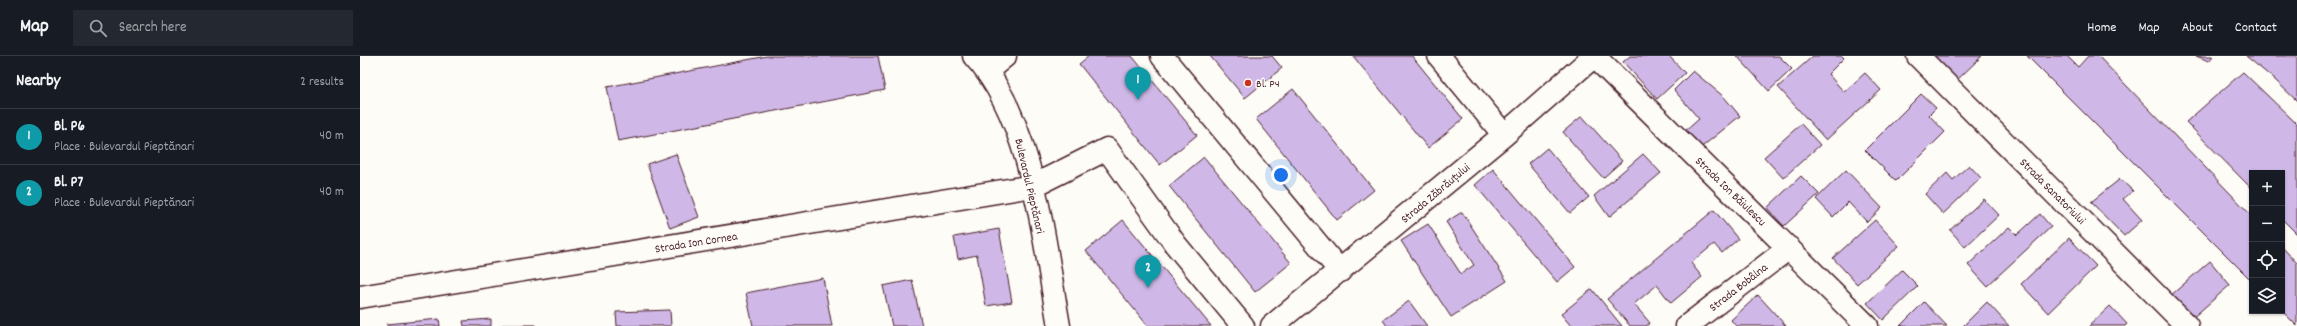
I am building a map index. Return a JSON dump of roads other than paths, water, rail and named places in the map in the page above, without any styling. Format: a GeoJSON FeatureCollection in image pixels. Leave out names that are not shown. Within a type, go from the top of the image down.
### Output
{"type":"FeatureCollection","features":[{"type":"Feature","properties":{"kind":"street"},"geometry":{"type":"LineString","coordinates":[[981,63],[1005,56]]}},
{"type":"Feature","properties":{"kind":"street"},"geometry":{"type":"LineString","coordinates":[[1162,56],[1340,271]]}},
{"type":"Feature","properties":{"kind":"street"},"geometry":{"type":"LineString","coordinates":[[1439,56],[1504,135]]}},
{"type":"Feature","properties":{"kind":"street","name":"Strada Zăbrăuțului"},"geometry":{"type":"LineString","coordinates":[[1272,326],[1504,135],[1594,56]]}},
{"type":"Feature","properties":{"kind":"street","name":"Strada Ion Băiulescu"},"geometry":{"type":"LineString","coordinates":[[1594,56],[1868,326]]}},
{"type":"Feature","properties":{"kind":"street","name":"Strada Sanatoriului"},"geometry":{"type":"LineString","coordinates":[[1918,56],[2187,326]]}},
{"type":"Feature","properties":{"kind":"street","name":"Bulevardul Pieptănari"},"geometry":{"type":"LineString","coordinates":[[981,63],[1012,115],[1033,186],[1059,326]]}},
{"type":"Feature","properties":{"kind":"street","name":"Strada Ion Cornea"},"geometry":{"type":"LineString","coordinates":[[360,297],[1033,186],[1107,149],[1176,244],[1243,326]]}},
{"type":"Feature","properties":{"kind":"street","name":"Strada Bobâlna"},"geometry":{"type":"LineString","coordinates":[[1687,326],[1788,248]]}},
{"type":"Feature","properties":{"kind":"place","name":"Bl. P4"},"geometry":{"type":"Point","coordinates":[1248,83]}},
{"type":"Feature","properties":{"kind":"place","name":"Bl. P6"},"geometry":{"type":"Point","coordinates":[1138,100]}},
{"type":"Feature","properties":{"kind":"place","name":"Bl. P7"},"geometry":{"type":"Point","coordinates":[1148,288]}}]}
